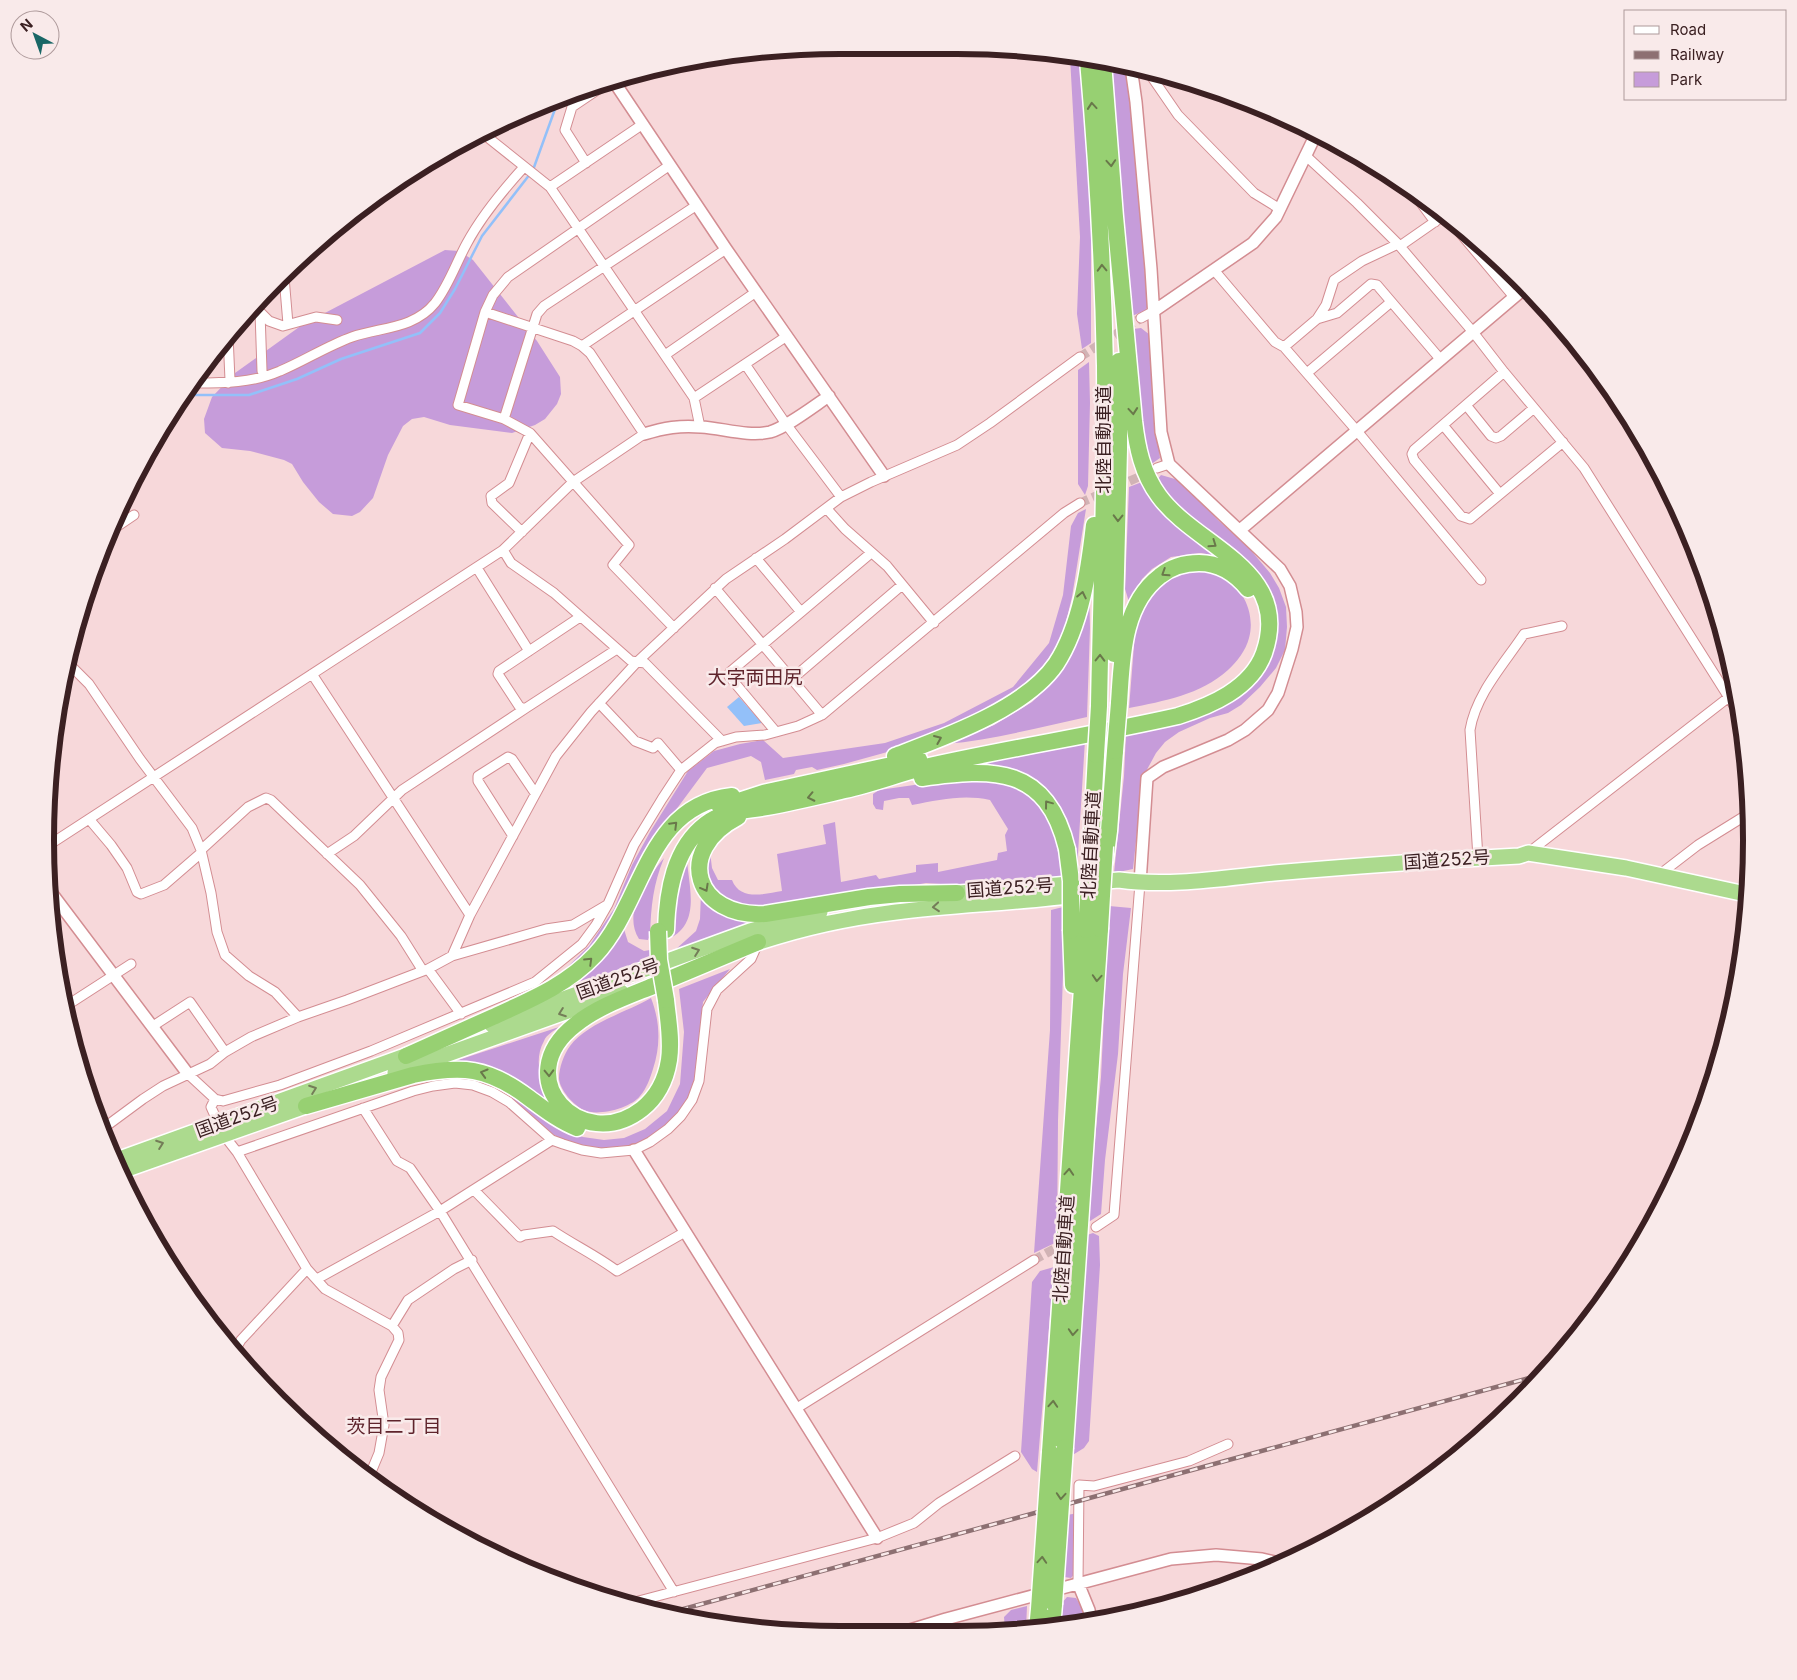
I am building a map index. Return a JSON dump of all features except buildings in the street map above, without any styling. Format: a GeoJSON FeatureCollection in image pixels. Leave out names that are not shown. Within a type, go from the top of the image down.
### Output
{"type":"FeatureCollection","features":[{"type":"Feature","properties":{"kind":"highway","name":"北陸自動車道"},"geometry":{"type":"LineString","coordinates":[[1088,65],[1099,211],[1102,290],[1110,704]]}},
{"type":"Feature","properties":{"kind":"highway","name":"北陸自動車道"},"geometry":{"type":"LineString","coordinates":[[1057,1450],[1072,1132],[1086,930],[1101,847],[1107,753],[1119,449],[1119,362],[1114,206],[1103,68]]}},
{"type":"Feature","properties":{"kind":"highway"},"geometry":{"type":"LineString","coordinates":[[846,782],[1158,720],[1192,711],[1217,700],[1239,686],[1257,667],[1262,657],[1269,635],[1269,622],[1264,599],[1256,583],[1232,557],[1189,527],[1169,508],[1151,484],[1145,471],[1136,439],[1114,206]]}},
{"type":"Feature","properties":{"kind":"highway"},"geometry":{"type":"LineString","coordinates":[[846,782],[998,711],[1037,685],[1055,665],[1063,652],[1070,638],[1080,603],[1092,543],[1100,453],[1100,323],[1102,290]]}},
{"type":"Feature","properties":{"kind":"highway"},"geometry":{"type":"LineString","coordinates":[[306,1106],[413,1075],[431,1071],[460,1069],[479,1071],[496,1077],[509,1084],[553,1116],[576,1128],[598,1132],[620,1130],[631,1126],[650,1114],[661,1102],[670,1087],[677,1065],[678,1036],[659,960],[662,930],[660,903],[670,860],[683,837],[698,820],[716,809],[741,799],[764,800],[846,782],[1175,706],[1205,695],[1222,685],[1236,673],[1250,656],[1256,644],[1258,634],[1257,612],[1249,590],[1225,569],[1215,565],[1200,563],[1174,567],[1154,580],[1140,598],[1127,629],[1110,704]]}},
{"type":"Feature","properties":{"kind":"highway"},"geometry":{"type":"LineString","coordinates":[[846,782],[976,772],[1002,774],[1023,782],[1048,804],[1060,823],[1067,849],[1071,880],[1086,930]]}},
{"type":"Feature","properties":{"kind":"highway"},"geometry":{"type":"LineString","coordinates":[[406,1056],[542,994],[566,980],[597,953],[612,933],[625,911],[650,856],[672,826],[688,812],[707,801],[728,796],[764,800]]}},
{"type":"Feature","properties":{"kind":"highway"},"geometry":{"type":"LineString","coordinates":[[764,800],[728,822],[711,837],[700,854],[699,872],[706,890],[712,898],[729,909],[752,915],[869,897],[957,892]]}},
{"type":"Feature","properties":{"kind":"highway","name":"北陸自動車道"},"geometry":{"type":"LineString","coordinates":[[1050,1621],[1047,1607],[1086,930],[1103,872],[1101,847]]}},
{"type":"Feature","properties":{"kind":"highway","name":"国道252号"},"geometry":{"type":"LineString","coordinates":[[126,1169],[221,1129],[406,1056],[766,927],[808,914],[868,902],[957,892],[1119,880],[1140,883],[1202,880],[1346,867],[1520,856],[1528,853],[1600,864],[1742,892]]}},
{"type":"Feature","properties":{"kind":"highway","name":"国道252号"},"geometry":{"type":"LineString","coordinates":[[122,1159],[306,1106],[758,942],[800,930],[864,916],[1119,890],[1140,883]]}},
{"type":"Feature","properties":{"kind":"highway"},"geometry":{"type":"LineString","coordinates":[[669,999],[670,1037],[668,1061],[662,1083],[647,1104],[628,1117],[607,1123],[586,1121],[560,1105],[550,1086],[548,1065],[556,1044],[575,1025],[607,1006],[758,942]]}},
{"type":"Feature","properties":{"kind":"highway","name":"北陸自動車道"},"geometry":{"type":"LineString","coordinates":[[1040,1622],[1047,1607]]}},
{"type":"Feature","properties":{"kind":"street"},"geometry":{"type":"LineString","coordinates":[[1096,1226],[1114,1215],[1147,778],[1163,767],[1228,740],[1245,730],[1268,710],[1278,693],[1297,627],[1296,612],[1290,586],[1280,569],[1169,464],[1161,432],[1154,311],[1132,74]]}},
{"type":"Feature","properties":{"kind":"street"},"geometry":{"type":"LineString","coordinates":[[1154,79],[1178,115],[1254,193],[1280,208]]}},
{"type":"Feature","properties":{"kind":"street"},"geometry":{"type":"LineString","coordinates":[[617,86],[726,249],[884,476]]}},
{"type":"Feature","properties":{"kind":"street"},"geometry":{"type":"LineString","coordinates":[[586,163],[565,130],[572,108],[594,93]]}},
{"type":"Feature","properties":{"kind":"street"},"geometry":{"type":"LineString","coordinates":[[550,188],[643,124]]}},
{"type":"Feature","properties":{"kind":"street"},"geometry":{"type":"LineString","coordinates":[[488,137],[550,188],[694,398],[700,427]]}},
{"type":"Feature","properties":{"kind":"street"},"geometry":{"type":"LineString","coordinates":[[1141,318],[1253,243],[1265,232],[1276,217],[1313,139]]}},
{"type":"Feature","properties":{"kind":"street"},"geometry":{"type":"LineString","coordinates":[[1305,155],[1399,245],[1563,442],[1593,481],[1731,702]]}},
{"type":"Feature","properties":{"kind":"street"},"geometry":{"type":"LineString","coordinates":[[670,165],[508,277],[493,295],[485,312],[458,405],[504,419],[530,433],[630,545],[613,565],[674,628]]}},
{"type":"Feature","properties":{"kind":"street"},"geometry":{"type":"LineString","coordinates":[[200,383],[228,383],[279,372],[352,337],[401,325],[418,318],[434,304],[444,289],[473,233],[524,167]]}},
{"type":"Feature","properties":{"kind":"street"},"geometry":{"type":"LineString","coordinates":[[504,419],[531,328],[537,314],[544,306],[697,205]]}},
{"type":"Feature","properties":{"kind":"street"},"geometry":{"type":"LineString","coordinates":[[1425,208],[1435,222]]}},
{"type":"Feature","properties":{"kind":"street"},"geometry":{"type":"LineString","coordinates":[[1284,347],[1317,319],[1326,305],[1334,280],[1362,261],[1399,245],[1439,219]]}},
{"type":"Feature","properties":{"kind":"street"},"geometry":{"type":"LineString","coordinates":[[1472,246],[1514,297]]}},
{"type":"Feature","properties":{"kind":"street"},"geometry":{"type":"LineString","coordinates":[[582,346],[726,249]]}},
{"type":"Feature","properties":{"kind":"street"},"geometry":{"type":"LineString","coordinates":[[1214,270],[1275,342],[1284,347],[1357,431],[1481,580]]}},
{"type":"Feature","properties":{"kind":"street"},"geometry":{"type":"LineString","coordinates":[[285,283],[288,324]]}},
{"type":"Feature","properties":{"kind":"street"},"geometry":{"type":"LineString","coordinates":[[1317,319],[1337,313],[1371,284],[1377,285],[1441,360]]}},
{"type":"Feature","properties":{"kind":"street"},"geometry":{"type":"LineString","coordinates":[[665,355],[756,292]]}},
{"type":"Feature","properties":{"kind":"street"},"geometry":{"type":"LineString","coordinates":[[1240,530],[1520,292]]}},
{"type":"Feature","properties":{"kind":"street"},"geometry":{"type":"LineString","coordinates":[[1307,373],[1391,302]]}},
{"type":"Feature","properties":{"kind":"street"},"geometry":{"type":"LineString","coordinates":[[260,312],[269,321],[283,326],[316,317],[337,320]]}},
{"type":"Feature","properties":{"kind":"street"},"geometry":{"type":"LineString","coordinates":[[260,312],[262,371]]}},
{"type":"Feature","properties":{"kind":"street"},"geometry":{"type":"LineString","coordinates":[[485,312],[573,341],[582,346],[590,353],[644,434]]}},
{"type":"Feature","properties":{"kind":"street"},"geometry":{"type":"LineString","coordinates":[[694,398],[787,336]]}},
{"type":"Feature","properties":{"kind":"street"},"geometry":{"type":"LineString","coordinates":[[228,346],[230,380],[228,383]]}},
{"type":"Feature","properties":{"kind":"street"},"geometry":{"type":"LineString","coordinates":[[452,956],[470,915],[556,756],[599,703],[637,662],[726,579],[827,509],[841,497],[956,445],[990,423],[1080,357]]}},
{"type":"Feature","properties":{"kind":"street"},"geometry":{"type":"LineString","coordinates":[[745,364],[786,424],[841,497]]}},
{"type":"Feature","properties":{"kind":"street"},"geometry":{"type":"LineString","coordinates":[[1504,372],[1414,450],[1412,454],[1414,460],[1461,516],[1466,519],[1470,518],[1563,442]]}},
{"type":"Feature","properties":{"kind":"street"},"geometry":{"type":"LineString","coordinates":[[54,841],[477,568],[503,550],[573,482],[644,434],[670,426],[700,427],[753,433],[770,432],[786,424],[829,396]]}},
{"type":"Feature","properties":{"kind":"street"},"geometry":{"type":"LineString","coordinates":[[1466,405],[1492,436],[1496,438],[1501,436],[1534,408]]}},
{"type":"Feature","properties":{"kind":"street"},"geometry":{"type":"LineString","coordinates":[[1443,425],[1500,494]]}},
{"type":"Feature","properties":{"kind":"street"},"geometry":{"type":"LineString","coordinates":[[522,532],[492,503],[491,496],[509,483],[530,433]]}},
{"type":"Feature","properties":{"kind":"street"},"geometry":{"type":"LineString","coordinates":[[1157,468],[1169,464]]}},
{"type":"Feature","properties":{"kind":"street"},"geometry":{"type":"LineString","coordinates":[[56,899],[112,976],[153,1026],[188,1074],[215,1099],[223,1101],[280,1085],[371,1051],[535,982],[548,973],[582,944],[596,925],[608,904],[634,845],[681,770],[715,743],[736,737],[765,735],[798,726],[822,714],[934,623],[1064,513],[1080,504]]}},
{"type":"Feature","properties":{"kind":"street"},"geometry":{"type":"LineString","coordinates":[[827,509],[845,529],[887,566],[934,623]]}},
{"type":"Feature","properties":{"kind":"street"},"geometry":{"type":"LineString","coordinates":[[121,524],[134,515]]}},
{"type":"Feature","properties":{"kind":"street"},"geometry":{"type":"LineString","coordinates":[[503,550],[511,563],[554,593],[631,661],[645,663],[722,741]]}},
{"type":"Feature","properties":{"kind":"street"},"geometry":{"type":"LineString","coordinates":[[776,732],[729,676],[730,672],[871,553]]}},
{"type":"Feature","properties":{"kind":"street"},"geometry":{"type":"LineString","coordinates":[[756,558],[801,612]]}},
{"type":"Feature","properties":{"kind":"street"},"geometry":{"type":"LineString","coordinates":[[477,568],[529,651]]}},
{"type":"Feature","properties":{"kind":"street"},"geometry":{"type":"LineString","coordinates":[[792,679],[902,585]]}},
{"type":"Feature","properties":{"kind":"street"},"geometry":{"type":"LineString","coordinates":[[716,588],[822,714]]}},
{"type":"Feature","properties":{"kind":"street"},"geometry":{"type":"LineString","coordinates":[[526,708],[519,706],[498,674],[499,670],[580,617]]}},
{"type":"Feature","properties":{"kind":"street"},"geometry":{"type":"LineString","coordinates":[[1478,858],[1470,730],[1473,715],[1485,692],[1524,634],[1562,626]]}},
{"type":"Feature","properties":{"kind":"street"},"geometry":{"type":"LineString","coordinates":[[327,854],[354,836],[402,790],[617,649]]}},
{"type":"Feature","properties":{"kind":"street"},"geometry":{"type":"LineString","coordinates":[[74,668],[89,684],[140,759],[192,828],[201,852],[211,893],[217,932],[226,955],[249,976],[275,992],[298,1016]]}},
{"type":"Feature","properties":{"kind":"street"},"geometry":{"type":"LineString","coordinates":[[312,674],[470,915]]}},
{"type":"Feature","properties":{"kind":"street"},"geometry":{"type":"LineString","coordinates":[[1528,853],[1728,698]]}},
{"type":"Feature","properties":{"kind":"street"},"geometry":{"type":"LineString","coordinates":[[599,703],[634,742],[652,748],[658,743],[681,770]]}},
{"type":"Feature","properties":{"kind":"street"},"geometry":{"type":"LineString","coordinates":[[512,836],[478,781],[478,776],[508,757],[512,759],[535,793]]}},
{"type":"Feature","properties":{"kind":"street"},"geometry":{"type":"LineString","coordinates":[[89,819],[127,868],[137,892],[141,894],[164,886],[248,807],[266,798],[271,800],[366,892],[461,1014]]}},
{"type":"Feature","properties":{"kind":"street"},"geometry":{"type":"LineString","coordinates":[[1659,875],[1698,845],[1743,817]]}},
{"type":"Feature","properties":{"kind":"street"},"geometry":{"type":"LineString","coordinates":[[108,1125],[143,1098],[163,1086],[210,1064],[225,1052],[251,1037],[298,1016],[426,970],[452,956],[546,929],[573,925],[608,904]]}},
{"type":"Feature","properties":{"kind":"street"},"geometry":{"type":"LineString","coordinates":[[237,1152],[363,1108],[433,1086],[455,1083],[473,1085],[492,1092],[509,1102],[552,1140],[582,1150],[601,1153],[634,1150],[650,1142],[668,1129],[681,1116],[692,1100],[699,1081],[706,1009],[717,990],[752,959],[758,942]]}},
{"type":"Feature","properties":{"kind":"street"},"geometry":{"type":"LineString","coordinates":[[71,1003],[131,964]]}},
{"type":"Feature","properties":{"kind":"street"},"geometry":{"type":"LineString","coordinates":[[153,1026],[190,1002],[225,1052]]}},
{"type":"Feature","properties":{"kind":"street"},"geometry":{"type":"LineString","coordinates":[[215,1099],[211,1107],[221,1129],[237,1152],[307,1269],[325,1288],[392,1326],[398,1334],[399,1340],[381,1377],[379,1390],[384,1425],[380,1453],[372,1472]]}},
{"type":"Feature","properties":{"kind":"street"},"geometry":{"type":"LineString","coordinates":[[363,1108],[397,1161],[410,1168],[472,1260],[674,1592]]}},
{"type":"Feature","properties":{"kind":"street"},"geometry":{"type":"LineString","coordinates":[[317,1279],[440,1211],[552,1140]]}},
{"type":"Feature","properties":{"kind":"street"},"geometry":{"type":"LineString","coordinates":[[634,1150],[877,1538]]}},
{"type":"Feature","properties":{"kind":"street"},"geometry":{"type":"LineString","coordinates":[[474,1190],[520,1237],[553,1231],[617,1271],[685,1232]]}},
{"type":"Feature","properties":{"kind":"street"},"geometry":{"type":"LineString","coordinates":[[392,1326],[408,1300],[429,1288],[454,1269],[472,1260]]}},
{"type":"Feature","properties":{"kind":"street"},"geometry":{"type":"LineString","coordinates":[[796,1408],[1034,1260]]}},
{"type":"Feature","properties":{"kind":"street"},"geometry":{"type":"LineString","coordinates":[[238,1345],[247,1333],[307,1269]]}},
{"type":"Feature","properties":{"kind":"street"},"geometry":{"type":"LineString","coordinates":[[1090,1615],[1078,1583],[1079,1485],[1094,1486],[1189,1461],[1228,1444]]}},
{"type":"Feature","properties":{"kind":"street"},"geometry":{"type":"LineString","coordinates":[[642,1600],[877,1538],[914,1523],[939,1503],[1015,1456]]}},
{"type":"Feature","properties":{"kind":"street"},"geometry":{"type":"LineString","coordinates":[[925,1626],[1171,1559],[1216,1555],[1270,1561]]}},
{"type":"Feature","properties":{"kind":"green space"},"geometry":{"type":"Polygon","coordinates":[[[1070,62],[1081,64],[1091,208],[1091,343],[1082,349],[1077,314],[1080,237],[1070,62]]]}},
{"type":"Feature","properties":{"kind":"green space"},"geometry":{"type":"Polygon","coordinates":[[[1111,69],[1127,73],[1148,305],[1146,310],[1132,316],[1111,69]]]}},
{"type":"Feature","properties":{"kind":"green space"},"geometry":{"type":"Polygon","coordinates":[[[445,250],[459,251],[473,260],[537,341],[560,377],[561,394],[557,404],[545,419],[535,425],[512,433],[450,425],[424,417],[412,419],[403,426],[388,455],[373,498],[360,512],[352,516],[333,514],[319,502],[292,464],[250,451],[222,448],[205,433],[204,419],[212,397],[235,373],[302,325],[445,250]]]}},
{"type":"Feature","properties":{"kind":"green space"},"geometry":{"type":"Polygon","coordinates":[[[1141,328],[1150,335],[1152,398],[1160,458],[1150,465],[1141,427],[1133,329],[1141,328]]]}},
{"type":"Feature","properties":{"kind":"green space"},"geometry":{"type":"Polygon","coordinates":[[[1089,362],[1088,486],[1085,495],[1078,484],[1078,370],[1089,362]]]}},
{"type":"Feature","properties":{"kind":"green space"},"geometry":{"type":"Polygon","coordinates":[[[1161,475],[1182,481],[1218,520],[1249,548],[1270,573],[1279,588],[1286,607],[1285,650],[1276,668],[1241,705],[1228,713],[1210,718],[1179,732],[1165,742],[1156,753],[1143,777],[1133,869],[1114,873],[1124,776],[1126,733],[1165,724],[1257,673],[1271,599],[1186,520],[1156,481],[1161,475]]]}},
{"type":"Feature","properties":{"kind":"green space"},"geometry":{"type":"Polygon","coordinates":[[[1142,482],[1222,557],[1201,553],[1171,557],[1152,569],[1142,579],[1129,602],[1125,589],[1129,487],[1142,482]]]}},
{"type":"Feature","properties":{"kind":"green space"},"geometry":{"type":"Polygon","coordinates":[[[1086,509],[1072,597],[1064,630],[1054,651],[1042,667],[1013,695],[952,726],[891,751],[844,764],[817,770],[812,767],[796,770],[794,774],[765,780],[761,762],[751,756],[707,768],[655,838],[596,947],[551,983],[589,946],[614,909],[632,865],[688,771],[714,751],[763,740],[783,758],[885,743],[944,723],[1013,687],[1049,643],[1063,595],[1071,526],[1078,513],[1086,509]]]}},
{"type":"Feature","properties":{"kind":"green space"},"geometry":{"type":"Polygon","coordinates":[[[1187,571],[1207,572],[1218,575],[1227,579],[1240,592],[1249,609],[1251,628],[1246,647],[1231,667],[1206,686],[1181,696],[1129,708],[1136,620],[1155,589],[1171,577],[1187,571]]]}},
{"type":"Feature","properties":{"kind":"green space"},"geometry":{"type":"Polygon","coordinates":[[[1089,584],[1090,628],[1087,717],[999,736],[945,744],[994,725],[1032,702],[1052,682],[1069,656],[1089,584]]]}},
{"type":"Feature","properties":{"kind":"green space"},"geometry":{"type":"Polygon","coordinates":[[[1085,740],[1077,870],[1052,802],[986,764],[987,760],[1085,740]]]}},
{"type":"Feature","properties":{"kind":"green space"},"geometry":{"type":"Polygon","coordinates":[[[987,776],[1027,792],[1044,809],[1059,845],[1064,882],[956,885],[926,883],[756,912],[713,893],[706,871],[710,852],[712,868],[718,880],[732,880],[736,887],[747,894],[782,891],[777,854],[826,844],[823,825],[835,822],[841,882],[876,875],[879,879],[916,872],[916,865],[938,863],[938,872],[997,860],[998,853],[1007,851],[1005,835],[1008,829],[990,800],[961,798],[912,805],[909,798],[899,798],[884,801],[883,810],[876,809],[873,804],[873,794],[879,790],[987,776]]]}},
{"type":"Feature","properties":{"kind":"green space"},"geometry":{"type":"Polygon","coordinates":[[[664,858],[653,896],[650,935],[648,940],[639,939],[634,929],[635,907],[644,886],[664,858]]]}},
{"type":"Feature","properties":{"kind":"green space"},"geometry":{"type":"Polygon","coordinates":[[[687,860],[691,892],[690,913],[681,930],[672,937],[673,906],[687,860]]]}},
{"type":"Feature","properties":{"kind":"green space"},"geometry":{"type":"Polygon","coordinates":[[[701,892],[773,921],[675,950],[696,931],[700,919],[701,892]]]}},
{"type":"Feature","properties":{"kind":"green space"},"geometry":{"type":"Polygon","coordinates":[[[1109,906],[1131,908],[1123,974],[1118,1054],[1105,1160],[1101,1214],[1087,1223],[1101,1077],[1109,906]]]}},
{"type":"Feature","properties":{"kind":"green space"},"geometry":{"type":"Polygon","coordinates":[[[1063,907],[1057,1242],[1034,1253],[1050,1030],[1051,910],[1063,907]]]}},
{"type":"Feature","properties":{"kind":"green space"},"geometry":{"type":"Polygon","coordinates":[[[623,926],[628,942],[644,951],[650,950],[650,960],[574,987],[603,958],[623,926]]]}},
{"type":"Feature","properties":{"kind":"green space"},"geometry":{"type":"Polygon","coordinates":[[[730,969],[703,1002],[696,1077],[689,1097],[664,1132],[626,1150],[571,1144],[547,1131],[510,1096],[562,1129],[583,1137],[604,1140],[624,1138],[645,1129],[667,1111],[680,1084],[684,1032],[679,989],[730,969]]]}},
{"type":"Feature","properties":{"kind":"green space"},"geometry":{"type":"Polygon","coordinates":[[[651,998],[658,1024],[658,1042],[656,1060],[645,1090],[636,1100],[622,1108],[605,1112],[590,1112],[580,1108],[568,1097],[559,1078],[561,1066],[568,1049],[577,1038],[597,1024],[651,998]]]}},
{"type":"Feature","properties":{"kind":"green space"},"geometry":{"type":"Polygon","coordinates":[[[559,1027],[545,1039],[539,1057],[542,1083],[552,1106],[443,1065],[559,1027]]]}},
{"type":"Feature","properties":{"kind":"green space"},"geometry":{"type":"Polygon","coordinates":[[[1093,1233],[1099,1236],[1100,1265],[1089,1441],[1084,1448],[1071,1456],[1087,1235],[1093,1233]]]}},
{"type":"Feature","properties":{"kind":"green space"},"geometry":{"type":"Polygon","coordinates":[[[1054,1267],[1037,1472],[1032,1469],[1021,1452],[1032,1282],[1040,1271],[1054,1267]]]}},
{"type":"Feature","properties":{"kind":"green space"},"geometry":{"type":"Polygon","coordinates":[[[1078,1513],[1075,1573],[1071,1578],[1064,1577],[1067,1515],[1078,1513]]]}},
{"type":"Feature","properties":{"kind":"green space"},"geometry":{"type":"Polygon","coordinates":[[[1067,1597],[1076,1598],[1082,1608],[1083,1616],[1060,1620],[1061,1604],[1067,1597]]]}},
{"type":"Feature","properties":{"kind":"green space"},"geometry":{"type":"Polygon","coordinates":[[[1027,1606],[1026,1623],[1005,1625],[1004,1617],[1011,1610],[1027,1606]]]}},
{"type":"Feature","properties":{"kind":"water"},"geometry":{"type":"Polygon","coordinates":[[[739,697],[762,723],[744,726],[727,707],[739,697]]]}},
{"type":"Feature","properties":{"kind":"waterway"},"geometry":{"type":"LineString","coordinates":[[533,170],[556,107]]}},
{"type":"Feature","properties":{"kind":"waterway"},"geometry":{"type":"LineString","coordinates":[[479,142],[481,143],[485,139]]}},
{"type":"Feature","properties":{"kind":"waterway"},"geometry":{"type":"LineString","coordinates":[[192,395],[249,395],[297,379],[341,359],[420,333],[440,313],[455,289],[482,236],[530,174]]}},
{"type":"Feature","properties":{"kind":"tunnel"},"geometry":{"type":"LineString","coordinates":[[1080,357],[1141,318]]}},
{"type":"Feature","properties":{"kind":"tunnel"},"geometry":{"type":"LineString","coordinates":[[1080,503],[1150,472]]}},
{"type":"Feature","properties":{"kind":"tunnel"},"geometry":{"type":"LineString","coordinates":[[1034,1260],[1065,1243]]}},
{"type":"Feature","properties":{"kind":"railway"},"geometry":{"type":"LineString","coordinates":[[681,1610],[1530,1378]]}},
{"type":"Feature","properties":{"kind":"district","name":"大字両田尻"},"geometry":{"type":"Point","coordinates":[755,677]}},
{"type":"Feature","properties":{"kind":"district","name":"茨目二丁目"},"geometry":{"type":"Point","coordinates":[394,1426]}}]}
